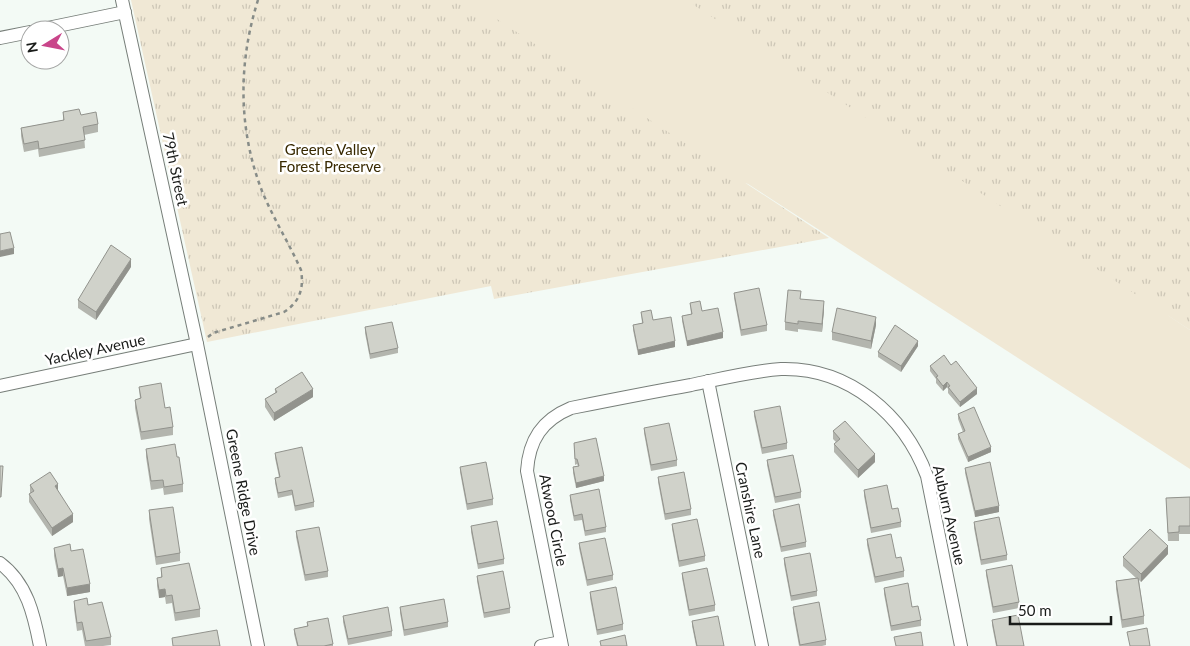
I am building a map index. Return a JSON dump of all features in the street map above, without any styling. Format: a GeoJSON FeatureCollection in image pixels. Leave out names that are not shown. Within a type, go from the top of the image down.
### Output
{"type":"FeatureCollection","features":[{"type":"Feature","properties":{"kind":"street","name":"79th Street"},"geometry":{"type":"LineString","coordinates":[[124,6],[197,344]]}},
{"type":"Feature","properties":{"kind":"street"},"geometry":{"type":"LineString","coordinates":[[70,21],[124,6]]}},
{"type":"Feature","properties":{"kind":"street"},"geometry":{"type":"LineString","coordinates":[[0,38],[20,34]]}},
{"type":"Feature","properties":{"kind":"street","name":"Yackley Avenue"},"geometry":{"type":"LineString","coordinates":[[0,386],[197,344]]}},
{"type":"Feature","properties":{"kind":"street","name":"Greene Ridge Drive"},"geometry":{"type":"LineString","coordinates":[[197,344],[258,646]]}},
{"type":"Feature","properties":{"kind":"street","name":"Auburn Avenue"},"geometry":{"type":"LineString","coordinates":[[708,381],[768,370],[801,370],[820,374],[853,386],[888,412],[904,430],[917,451],[927,476],[962,646]]}},
{"type":"Feature","properties":{"kind":"street","name":"Atwood Circle"},"geometry":{"type":"LineString","coordinates":[[561,644],[527,472],[528,454],[536,435],[552,418],[571,408],[708,381]]}},
{"type":"Feature","properties":{"kind":"street","name":"Cranshire Lane"},"geometry":{"type":"LineString","coordinates":[[708,381],[762,646]]}},
{"type":"Feature","properties":{"kind":"street"},"geometry":{"type":"LineString","coordinates":[[0,563],[19,583],[30,602],[40,646]]}},
{"type":"Feature","properties":{"kind":"street"},"geometry":{"type":"LineString","coordinates":[[541,646],[561,644]]}},
{"type":"Feature","properties":{"kind":"path"},"geometry":{"type":"LineString","coordinates":[[197,344],[213,334],[284,312],[294,306],[303,282],[301,270],[263,192],[245,130],[243,78],[258,0]]}},
{"type":"Feature","properties":{"kind":"green space"},"geometry":{"type":"Polygon","coordinates":[[[131,0],[881,0],[1169,316],[1190,330],[1190,469],[748,184],[131,0]]]}},
{"type":"Feature","properties":{"kind":"green space","name":"Greene Valley Forest Preserve"},"geometry":{"type":"Polygon","coordinates":[[[131,0],[468,0],[829,238],[494,299],[491,286],[207,342],[131,0]]]}},
{"type":"Feature","properties":{"kind":"green space"},"geometry":{"type":"Polygon","coordinates":[[[686,0],[1190,0],[1190,330],[686,0]]]}},
{"type":"Feature","properties":{"kind":"building"},"geometry":{"type":"Polygon","coordinates":[[[79,109],[81,115],[96,112],[98,124],[83,127],[85,140],[39,149],[38,141],[24,144],[21,128],[64,120],[63,112],[79,109]]]}},
{"type":"Feature","properties":{"kind":"building"},"geometry":{"type":"Polygon","coordinates":[[[10,232],[14,248],[0,251],[0,234],[10,232]]]}},
{"type":"Feature","properties":{"kind":"building"},"geometry":{"type":"Polygon","coordinates":[[[111,245],[131,259],[96,312],[78,300],[111,245]]]}},
{"type":"Feature","properties":{"kind":"building"},"geometry":{"type":"Polygon","coordinates":[[[759,288],[767,325],[741,330],[734,293],[759,288]]]}},
{"type":"Feature","properties":{"kind":"building"},"geometry":{"type":"Polygon","coordinates":[[[788,290],[801,291],[800,299],[824,301],[822,324],[798,321],[798,324],[785,322],[788,290]]]}},
{"type":"Feature","properties":{"kind":"building"},"geometry":{"type":"Polygon","coordinates":[[[700,301],[702,311],[718,308],[723,332],[687,341],[682,316],[692,314],[690,303],[700,301]]]}},
{"type":"Feature","properties":{"kind":"building"},"geometry":{"type":"Polygon","coordinates":[[[837,308],[876,317],[871,341],[832,332],[837,308]]]}},
{"type":"Feature","properties":{"kind":"building"},"geometry":{"type":"Polygon","coordinates":[[[651,310],[653,320],[671,317],[675,341],[638,350],[633,325],[643,323],[641,312],[651,310]]]}},
{"type":"Feature","properties":{"kind":"building"},"geometry":{"type":"Polygon","coordinates":[[[392,322],[398,348],[370,354],[365,327],[392,322]]]}},
{"type":"Feature","properties":{"kind":"building"},"geometry":{"type":"Polygon","coordinates":[[[895,325],[918,341],[901,366],[878,352],[895,325]]]}},
{"type":"Feature","properties":{"kind":"building"},"geometry":{"type":"Polygon","coordinates":[[[944,355],[951,365],[956,361],[977,388],[960,402],[948,387],[950,386],[947,382],[943,386],[930,366],[944,355]]]}},
{"type":"Feature","properties":{"kind":"building"},"geometry":{"type":"Polygon","coordinates":[[[302,372],[313,389],[274,413],[265,399],[277,392],[275,389],[302,372]]]}},
{"type":"Feature","properties":{"kind":"building"},"geometry":{"type":"Polygon","coordinates":[[[161,383],[165,408],[170,407],[173,427],[141,432],[135,400],[141,398],[139,387],[161,383]]]}},
{"type":"Feature","properties":{"kind":"building"},"geometry":{"type":"Polygon","coordinates":[[[780,406],[787,443],[762,448],[754,411],[780,406]]]}},
{"type":"Feature","properties":{"kind":"building"},"geometry":{"type":"Polygon","coordinates":[[[974,407],[991,447],[968,457],[958,434],[965,431],[958,414],[974,407]]]}},
{"type":"Feature","properties":{"kind":"building"},"geometry":{"type":"Polygon","coordinates":[[[845,421],[875,454],[858,470],[834,444],[840,439],[833,431],[845,421]]]}},
{"type":"Feature","properties":{"kind":"building"},"geometry":{"type":"Polygon","coordinates":[[[669,423],[677,460],[651,465],[644,428],[669,423]]]}},
{"type":"Feature","properties":{"kind":"building"},"geometry":{"type":"Polygon","coordinates":[[[596,438],[604,476],[576,483],[573,467],[579,466],[577,459],[575,459],[574,443],[596,438]]]}},
{"type":"Feature","properties":{"kind":"building"},"geometry":{"type":"Polygon","coordinates":[[[175,444],[183,484],[164,487],[163,480],[151,481],[146,449],[175,444]]]}},
{"type":"Feature","properties":{"kind":"building"},"geometry":{"type":"Polygon","coordinates":[[[302,447],[314,502],[295,506],[292,490],[278,493],[275,478],[280,477],[275,453],[302,447]]]}},
{"type":"Feature","properties":{"kind":"building"},"geometry":{"type":"Polygon","coordinates":[[[793,455],[801,492],[775,497],[767,460],[793,455]]]}},
{"type":"Feature","properties":{"kind":"building"},"geometry":{"type":"Polygon","coordinates":[[[486,462],[493,499],[467,504],[460,467],[486,462]]]}},
{"type":"Feature","properties":{"kind":"building"},"geometry":{"type":"Polygon","coordinates":[[[990,462],[999,506],[975,511],[965,468],[990,462]]]}},
{"type":"Feature","properties":{"kind":"building"},"geometry":{"type":"Polygon","coordinates":[[[0,466],[3,466],[1,497],[0,497],[0,466]]]}},
{"type":"Feature","properties":{"kind":"building"},"geometry":{"type":"Polygon","coordinates":[[[50,472],[58,484],[55,486],[73,514],[52,528],[29,494],[34,491],[30,485],[50,472]]]}},
{"type":"Feature","properties":{"kind":"building"},"geometry":{"type":"Polygon","coordinates":[[[684,472],[691,509],[665,514],[658,477],[684,472]]]}},
{"type":"Feature","properties":{"kind":"building"},"geometry":{"type":"Polygon","coordinates":[[[887,485],[892,509],[898,508],[901,522],[871,528],[864,490],[887,485]]]}},
{"type":"Feature","properties":{"kind":"building"},"geometry":{"type":"Polygon","coordinates":[[[599,489],[606,527],[585,531],[582,514],[574,516],[570,495],[599,489]]]}},
{"type":"Feature","properties":{"kind":"building"},"geometry":{"type":"Polygon","coordinates":[[[1190,497],[1190,526],[1179,526],[1179,532],[1168,533],[1166,498],[1190,497]]]}},
{"type":"Feature","properties":{"kind":"building"},"geometry":{"type":"Polygon","coordinates":[[[799,504],[806,542],[781,547],[773,510],[799,504]]]}},
{"type":"Feature","properties":{"kind":"building"},"geometry":{"type":"Polygon","coordinates":[[[173,507],[180,553],[156,557],[149,510],[173,507]]]}},
{"type":"Feature","properties":{"kind":"building"},"geometry":{"type":"Polygon","coordinates":[[[999,517],[1007,555],[981,560],[974,522],[999,517]]]}},
{"type":"Feature","properties":{"kind":"building"},"geometry":{"type":"Polygon","coordinates":[[[697,519],[705,556],[679,561],[672,524],[697,519]]]}},
{"type":"Feature","properties":{"kind":"building"},"geometry":{"type":"Polygon","coordinates":[[[497,521],[504,559],[478,564],[471,526],[497,521]]]}},
{"type":"Feature","properties":{"kind":"building"},"geometry":{"type":"Polygon","coordinates":[[[319,527],[328,571],[305,575],[296,531],[319,527]]]}},
{"type":"Feature","properties":{"kind":"building"},"geometry":{"type":"Polygon","coordinates":[[[1150,529],[1168,546],[1141,574],[1123,557],[1150,529]]]}},
{"type":"Feature","properties":{"kind":"building"},"geometry":{"type":"Polygon","coordinates":[[[891,534],[896,558],[901,557],[904,571],[875,577],[867,539],[891,534]]]}},
{"type":"Feature","properties":{"kind":"building"},"geometry":{"type":"Polygon","coordinates":[[[605,538],[613,575],[587,580],[579,543],[605,538]]]}},
{"type":"Feature","properties":{"kind":"building"},"geometry":{"type":"Polygon","coordinates":[[[70,544],[71,551],[83,549],[90,584],[67,588],[63,568],[58,569],[54,548],[70,544]]]}},
{"type":"Feature","properties":{"kind":"building"},"geometry":{"type":"Polygon","coordinates":[[[810,553],[817,591],[791,596],[784,558],[810,553]]]}},
{"type":"Feature","properties":{"kind":"building"},"geometry":{"type":"Polygon","coordinates":[[[189,563],[200,609],[175,613],[172,595],[166,596],[165,589],[159,590],[157,578],[162,577],[161,568],[189,563]]]}},
{"type":"Feature","properties":{"kind":"building"},"geometry":{"type":"Polygon","coordinates":[[[1012,565],[1019,602],[993,607],[986,570],[1012,565]]]}},
{"type":"Feature","properties":{"kind":"building"},"geometry":{"type":"Polygon","coordinates":[[[707,568],[715,605],[689,610],[682,573],[707,568]]]}},
{"type":"Feature","properties":{"kind":"building"},"geometry":{"type":"Polygon","coordinates":[[[503,571],[510,608],[484,613],[477,576],[503,571]]]}},
{"type":"Feature","properties":{"kind":"building"},"geometry":{"type":"Polygon","coordinates":[[[1138,578],[1144,616],[1122,620],[1116,581],[1138,578]]]}},
{"type":"Feature","properties":{"kind":"building"},"geometry":{"type":"Polygon","coordinates":[[[908,583],[912,607],[918,606],[921,620],[891,626],[884,588],[908,583]]]}},
{"type":"Feature","properties":{"kind":"building"},"geometry":{"type":"Polygon","coordinates":[[[616,587],[623,624],[597,630],[590,592],[616,587]]]}},
{"type":"Feature","properties":{"kind":"building"},"geometry":{"type":"Polygon","coordinates":[[[87,598],[88,605],[102,602],[111,637],[86,641],[82,622],[77,623],[74,601],[87,598]]]}},
{"type":"Feature","properties":{"kind":"building"},"geometry":{"type":"Polygon","coordinates":[[[444,599],[448,622],[404,630],[400,607],[444,599]]]}},
{"type":"Feature","properties":{"kind":"building"},"geometry":{"type":"Polygon","coordinates":[[[819,602],[826,640],[800,645],[793,607],[819,602]]]}},
{"type":"Feature","properties":{"kind":"building"},"geometry":{"type":"Polygon","coordinates":[[[388,607],[392,631],[348,639],[343,616],[388,607]]]}},
{"type":"Feature","properties":{"kind":"building"},"geometry":{"type":"Polygon","coordinates":[[[1018,615],[1024,646],[997,646],[992,620],[1018,615]]]}},
{"type":"Feature","properties":{"kind":"building"},"geometry":{"type":"Polygon","coordinates":[[[718,616],[724,646],[697,646],[692,621],[718,616]]]}},
{"type":"Feature","properties":{"kind":"building"},"geometry":{"type":"Polygon","coordinates":[[[328,618],[333,644],[298,646],[294,629],[308,626],[307,622],[328,618]]]}},
{"type":"Feature","properties":{"kind":"building"},"geometry":{"type":"Polygon","coordinates":[[[1147,628],[1150,646],[1130,646],[1127,632],[1147,628]]]}},
{"type":"Feature","properties":{"kind":"building"},"geometry":{"type":"Polygon","coordinates":[[[217,630],[220,646],[173,646],[172,638],[217,630]]]}},
{"type":"Feature","properties":{"kind":"building"},"geometry":{"type":"Polygon","coordinates":[[[921,632],[923,646],[896,646],[894,637],[921,632]]]}},
{"type":"Feature","properties":{"kind":"building"},"geometry":{"type":"Polygon","coordinates":[[[625,635],[627,646],[601,646],[600,641],[625,635]]]}}]}
